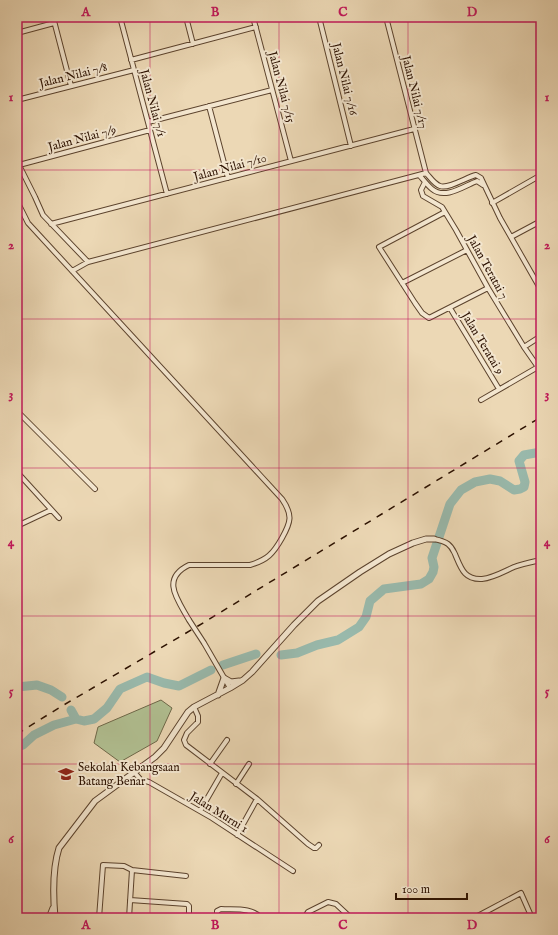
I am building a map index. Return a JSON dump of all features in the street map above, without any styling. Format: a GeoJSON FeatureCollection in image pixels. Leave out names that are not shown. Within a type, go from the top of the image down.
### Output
{"type":"FeatureCollection","features":[{"type":"Feature","properties":{"kind":"street"},"geometry":{"type":"LineString","coordinates":[[53,17],[71,86]]}},
{"type":"Feature","properties":{"kind":"street","name":"Jalan Nilai 7/1"},"geometry":{"type":"LineString","coordinates":[[120,17],[167,194]]}},
{"type":"Feature","properties":{"kind":"street"},"geometry":{"type":"LineString","coordinates":[[186,17],[193,44]]}},
{"type":"Feature","properties":{"kind":"street","name":"Jalan Nilai 7/15"},"geometry":{"type":"LineString","coordinates":[[253,17],[291,161]]}},
{"type":"Feature","properties":{"kind":"street","name":"Jalan Nilai 7/16"},"geometry":{"type":"LineString","coordinates":[[318,17],[351,146]]}},
{"type":"Feature","properties":{"kind":"street","name":"Jalan Nilai 7/17"},"geometry":{"type":"LineString","coordinates":[[386,17],[426,173]]}},
{"type":"Feature","properties":{"kind":"street"},"geometry":{"type":"LineString","coordinates":[[17,33],[54,23]]}},
{"type":"Feature","properties":{"kind":"street"},"geometry":{"type":"LineString","coordinates":[[131,60],[256,27]]}},
{"type":"Feature","properties":{"kind":"street","name":"Jalan Nilai 7/8"},"geometry":{"type":"LineString","coordinates":[[17,100],[134,70]]}},
{"type":"Feature","properties":{"kind":"street"},"geometry":{"type":"LineString","coordinates":[[148,122],[272,90]]}},
{"type":"Feature","properties":{"kind":"street"},"geometry":{"type":"LineString","coordinates":[[209,106],[228,178]]}},
{"type":"Feature","properties":{"kind":"street","name":"Jalan Nilai 7/10"},"geometry":{"type":"LineString","coordinates":[[51,224],[414,129]]}},
{"type":"Feature","properties":{"kind":"street","name":"Jalan Nilai 7/9"},"geometry":{"type":"LineString","coordinates":[[18,163],[150,130]]}},
{"type":"Feature","properties":{"kind":"street"},"geometry":{"type":"LineString","coordinates":[[18,163],[43,215],[88,262]]}},
{"type":"Feature","properties":{"kind":"street"},"geometry":{"type":"LineString","coordinates":[[72,271],[88,262],[426,173],[438,186],[443,187],[450,186],[476,175],[481,178],[492,203],[541,289]]}},
{"type":"Feature","properties":{"kind":"street"},"geometry":{"type":"LineString","coordinates":[[419,174],[430,188],[434,191],[443,193],[449,193],[477,181],[484,185]]}},
{"type":"Feature","properties":{"kind":"street"},"geometry":{"type":"LineString","coordinates":[[492,203],[541,175]]}},
{"type":"Feature","properties":{"kind":"street","name":"Jalan Teratai 7"},"geometry":{"type":"LineString","coordinates":[[425,182],[421,190],[423,196],[442,207],[488,288],[538,367],[499,389]]}},
{"type":"Feature","properties":{"kind":"street"},"geometry":{"type":"LineString","coordinates":[[17,201],[28,223],[282,499],[287,507],[290,520],[288,527],[275,550],[268,557],[250,566],[189,565],[177,574],[173,583],[174,591],[189,620],[230,688]]}},
{"type":"Feature","properties":{"kind":"street"},"geometry":{"type":"LineString","coordinates":[[445,212],[379,247],[422,313],[430,318],[488,288]]}},
{"type":"Feature","properties":{"kind":"street"},"geometry":{"type":"LineString","coordinates":[[511,237],[541,221]]}},
{"type":"Feature","properties":{"kind":"street"},"geometry":{"type":"LineString","coordinates":[[402,283],[467,250]]}},
{"type":"Feature","properties":{"kind":"street","name":"Jalan Teratai 9"},"geometry":{"type":"LineString","coordinates":[[450,308],[499,389]]}},
{"type":"Feature","properties":{"kind":"street"},"geometry":{"type":"LineString","coordinates":[[524,347],[541,336]]}},
{"type":"Feature","properties":{"kind":"street"},"geometry":{"type":"LineString","coordinates":[[480,400],[499,389]]}},
{"type":"Feature","properties":{"kind":"street"},"geometry":{"type":"LineString","coordinates":[[17,413],[20,414],[95,489]]}},
{"type":"Feature","properties":{"kind":"street"},"geometry":{"type":"LineString","coordinates":[[17,472],[59,518]]}},
{"type":"Feature","properties":{"kind":"street"},"geometry":{"type":"LineString","coordinates":[[17,526],[51,510]]}},
{"type":"Feature","properties":{"kind":"street"},"geometry":{"type":"LineString","coordinates":[[55,918],[56,856],[59,848],[95,801],[155,757],[164,748],[188,712],[194,707],[230,688],[252,672],[294,625],[318,601],[389,554],[426,539],[441,540],[448,543],[452,547],[461,569],[465,575],[470,578],[484,579],[493,577],[515,566],[541,560]]}},
{"type":"Feature","properties":{"kind":"street"},"geometry":{"type":"LineString","coordinates":[[224,678],[231,682],[243,680]]}},
{"type":"Feature","properties":{"kind":"street"},"geometry":{"type":"LineString","coordinates":[[218,695],[224,678]]}},
{"type":"Feature","properties":{"kind":"street"},"geometry":{"type":"LineString","coordinates":[[194,707],[198,716],[198,722],[187,733],[184,740],[186,745],[257,800],[308,844],[314,848],[316,848],[319,844]]}},
{"type":"Feature","properties":{"kind":"street"},"geometry":{"type":"LineString","coordinates":[[210,764],[228,740]]}},
{"type":"Feature","properties":{"kind":"street"},"geometry":{"type":"LineString","coordinates":[[236,784],[249,764]]}},
{"type":"Feature","properties":{"kind":"street","name":"Jalan Murni 1"},"geometry":{"type":"LineString","coordinates":[[134,772],[141,780],[149,782],[200,811],[293,871]]}},
{"type":"Feature","properties":{"kind":"street"},"geometry":{"type":"LineString","coordinates":[[200,811],[222,773]]}},
{"type":"Feature","properties":{"kind":"street"},"geometry":{"type":"LineString","coordinates":[[237,835],[257,800]]}},
{"type":"Feature","properties":{"kind":"street"},"geometry":{"type":"LineString","coordinates":[[99,918],[103,865],[124,866],[132,870],[186,876]]}},
{"type":"Feature","properties":{"kind":"street"},"geometry":{"type":"LineString","coordinates":[[129,918],[132,870]]}},
{"type":"Feature","properties":{"kind":"street"},"geometry":{"type":"LineString","coordinates":[[474,918],[521,893],[532,918]]}},
{"type":"Feature","properties":{"kind":"street"},"geometry":{"type":"LineString","coordinates":[[130,900],[187,904],[189,906],[188,918]]}},
{"type":"Feature","properties":{"kind":"street"},"geometry":{"type":"LineString","coordinates":[[304,918],[308,912],[328,902],[336,904],[351,918]]}},
{"type":"Feature","properties":{"kind":"street"},"geometry":{"type":"LineString","coordinates":[[49,918],[54,907]]}},
{"type":"Feature","properties":{"kind":"street"},"geometry":{"type":"LineString","coordinates":[[217,918],[218,911],[221,909],[252,911],[258,914],[261,918]]}},
{"type":"Feature","properties":{"kind":"green space"},"geometry":{"type":"Polygon","coordinates":[[[161,700],[172,708],[157,741],[120,762],[94,743],[98,727],[161,700]]]}},
{"type":"Feature","properties":{"kind":"waterway"},"geometry":{"type":"LineString","coordinates":[[281,655],[297,653],[317,645],[338,640],[359,627],[366,617],[370,601],[384,589],[421,584],[429,579],[434,567],[432,558],[450,504],[461,490],[475,482],[490,479],[500,481],[514,490],[520,489],[524,487],[525,482],[519,461],[524,455],[541,452]]}},
{"type":"Feature","properties":{"kind":"waterway"},"geometry":{"type":"LineString","coordinates":[[223,665],[256,654]]}},
{"type":"Feature","properties":{"kind":"waterway"},"geometry":{"type":"LineString","coordinates":[[17,747],[23,745],[34,735],[54,725],[76,719],[84,721],[94,719],[107,708],[120,689],[147,677],[179,686],[211,670]]}},
{"type":"Feature","properties":{"kind":"waterway"},"geometry":{"type":"LineString","coordinates":[[17,687],[37,685],[51,690],[62,697]]}},
{"type":"Feature","properties":{"kind":"waterway"},"geometry":{"type":"LineString","coordinates":[[71,710],[76,719]]}},
{"type":"Feature","properties":{"kind":"railway"},"geometry":{"type":"LineString","coordinates":[[17,734],[198,626],[541,417]]}},
{"type":"Feature","properties":{"kind":"place","name":"Sekolah Kebangsaan Batang Benar"},"geometry":{"type":"Point","coordinates":[66,774]}}]}
